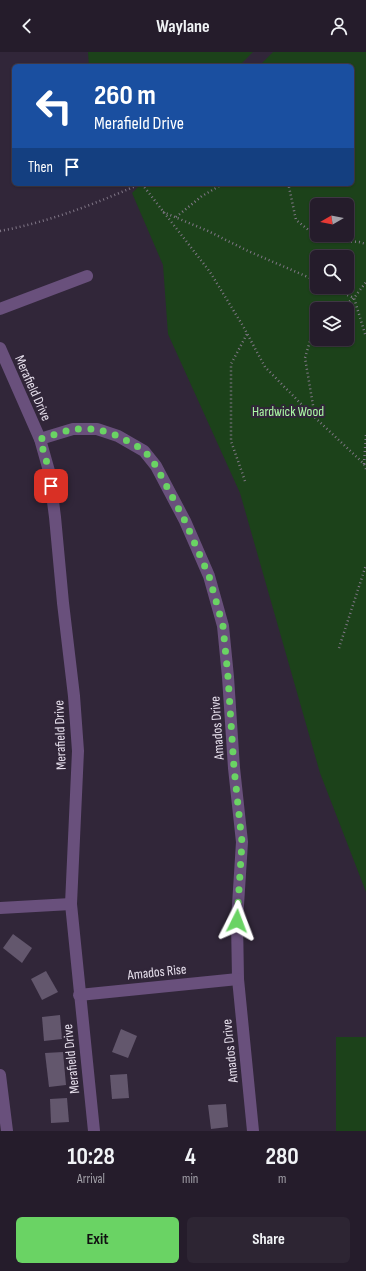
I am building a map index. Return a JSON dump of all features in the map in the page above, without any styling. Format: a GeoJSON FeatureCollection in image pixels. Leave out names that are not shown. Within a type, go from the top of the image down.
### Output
{"type":"FeatureCollection","features":[{"type":"Feature","properties":{"kind":"street"},"geometry":{"type":"LineString","coordinates":[[0,309],[87,276]]}},
{"type":"Feature","properties":{"kind":"street","name":"Merafield Drive"},"geometry":{"type":"LineString","coordinates":[[0,348],[40,439],[49,470],[55,517],[78,743],[71,904],[79,995],[94,1131]]}},
{"type":"Feature","properties":{"kind":"street","name":"Amados Drive"},"geometry":{"type":"LineString","coordinates":[[40,439],[73,429],[97,429],[118,436],[144,450],[156,466],[185,521],[209,576],[223,626],[234,768],[242,842],[237,921],[238,979],[253,1131]]}},
{"type":"Feature","properties":{"kind":"street"},"geometry":{"type":"LineString","coordinates":[[0,908],[71,904]]}},
{"type":"Feature","properties":{"kind":"street","name":"Amados Rise"},"geometry":{"type":"LineString","coordinates":[[79,995],[238,979]]}},
{"type":"Feature","properties":{"kind":"street"},"geometry":{"type":"LineString","coordinates":[[0,1075],[7,1131]]}},
{"type":"Feature","properties":{"kind":"path"},"geometry":{"type":"LineString","coordinates":[[0,231],[28,226],[100,202],[136,186]]}},
{"type":"Feature","properties":{"kind":"path"},"geometry":{"type":"LineString","coordinates":[[143,186],[210,272],[265,367],[364,464],[366,469]]}},
{"type":"Feature","properties":{"kind":"path"},"geometry":{"type":"LineString","coordinates":[[176,217],[202,196],[220,186]]}},
{"type":"Feature","properties":{"kind":"path"},"geometry":{"type":"LineString","coordinates":[[290,186],[296,220],[314,235],[321,240],[359,242],[366,244]]}},
{"type":"Feature","properties":{"kind":"path"},"geometry":{"type":"LineString","coordinates":[[162,211],[208,231],[248,252],[310,279]]}},
{"type":"Feature","properties":{"kind":"path"},"geometry":{"type":"LineString","coordinates":[[349,302],[354,298],[366,282]]}},
{"type":"Feature","properties":{"kind":"path"},"geometry":{"type":"LineString","coordinates":[[345,294],[354,298],[366,337]]}},
{"type":"Feature","properties":{"kind":"path"},"geometry":{"type":"LineString","coordinates":[[245,481],[232,441],[231,364],[247,334]]}},
{"type":"Feature","properties":{"kind":"path"},"geometry":{"type":"LineString","coordinates":[[310,341],[305,358],[316,418]]}},
{"type":"Feature","properties":{"kind":"path"},"geometry":{"type":"LineString","coordinates":[[364,464],[366,435]]}},
{"type":"Feature","properties":{"kind":"path"},"geometry":{"type":"LineString","coordinates":[[339,648],[366,565]]}},
{"type":"Feature","properties":{"kind":"green space"},"geometry":{"type":"Polygon","coordinates":[[[88,52],[253,52],[241,64],[89,64],[88,52]]]}},
{"type":"Feature","properties":{"kind":"green space","name":"Hardwick Wood"},"geometry":{"type":"Polygon","coordinates":[[[273,52],[366,52],[366,892],[320,773],[240,493],[168,334],[163,265],[132,193],[139,186],[354,186],[354,64],[261,64],[273,52]]]}},
{"type":"Feature","properties":{"kind":"green space"},"geometry":{"type":"Polygon","coordinates":[[[336,1037],[366,1037],[366,1131],[336,1131],[336,1037]]]}},
{"type":"Feature","properties":{"kind":"building"},"geometry":{"type":"Polygon","coordinates":[[[13,934],[32,948],[22,963],[3,948],[13,934]]]}},
{"type":"Feature","properties":{"kind":"building"},"geometry":{"type":"Polygon","coordinates":[[[46,971],[58,992],[42,1000],[31,979],[46,971]]]}},
{"type":"Feature","properties":{"kind":"building"},"geometry":{"type":"Polygon","coordinates":[[[60,1015],[62,1039],[44,1041],[42,1017],[60,1015]]]}},
{"type":"Feature","properties":{"kind":"building"},"geometry":{"type":"Polygon","coordinates":[[[121,1029],[137,1036],[128,1058],[112,1052],[121,1029]]]}},
{"type":"Feature","properties":{"kind":"building"},"geometry":{"type":"Polygon","coordinates":[[[63,1052],[66,1085],[49,1087],[45,1053],[63,1052]]]}},
{"type":"Feature","properties":{"kind":"building"},"geometry":{"type":"Polygon","coordinates":[[[127,1074],[129,1098],[112,1099],[110,1075],[127,1074]]]}},
{"type":"Feature","properties":{"kind":"building"},"geometry":{"type":"Polygon","coordinates":[[[67,1098],[69,1122],[51,1123],[50,1099],[67,1098]]]}},
{"type":"Feature","properties":{"kind":"building"},"geometry":{"type":"Polygon","coordinates":[[[226,1104],[228,1127],[211,1129],[208,1105],[226,1104]]]}},
{"type":"Feature","properties":{"kind":"route"},"geometry":{"type":"LineString","coordinates":[[51,486],[49,470],[40,439],[73,429],[97,429],[118,436],[144,450],[156,466],[185,521],[209,576],[223,626],[234,768],[242,842],[237,921]]}}]}
